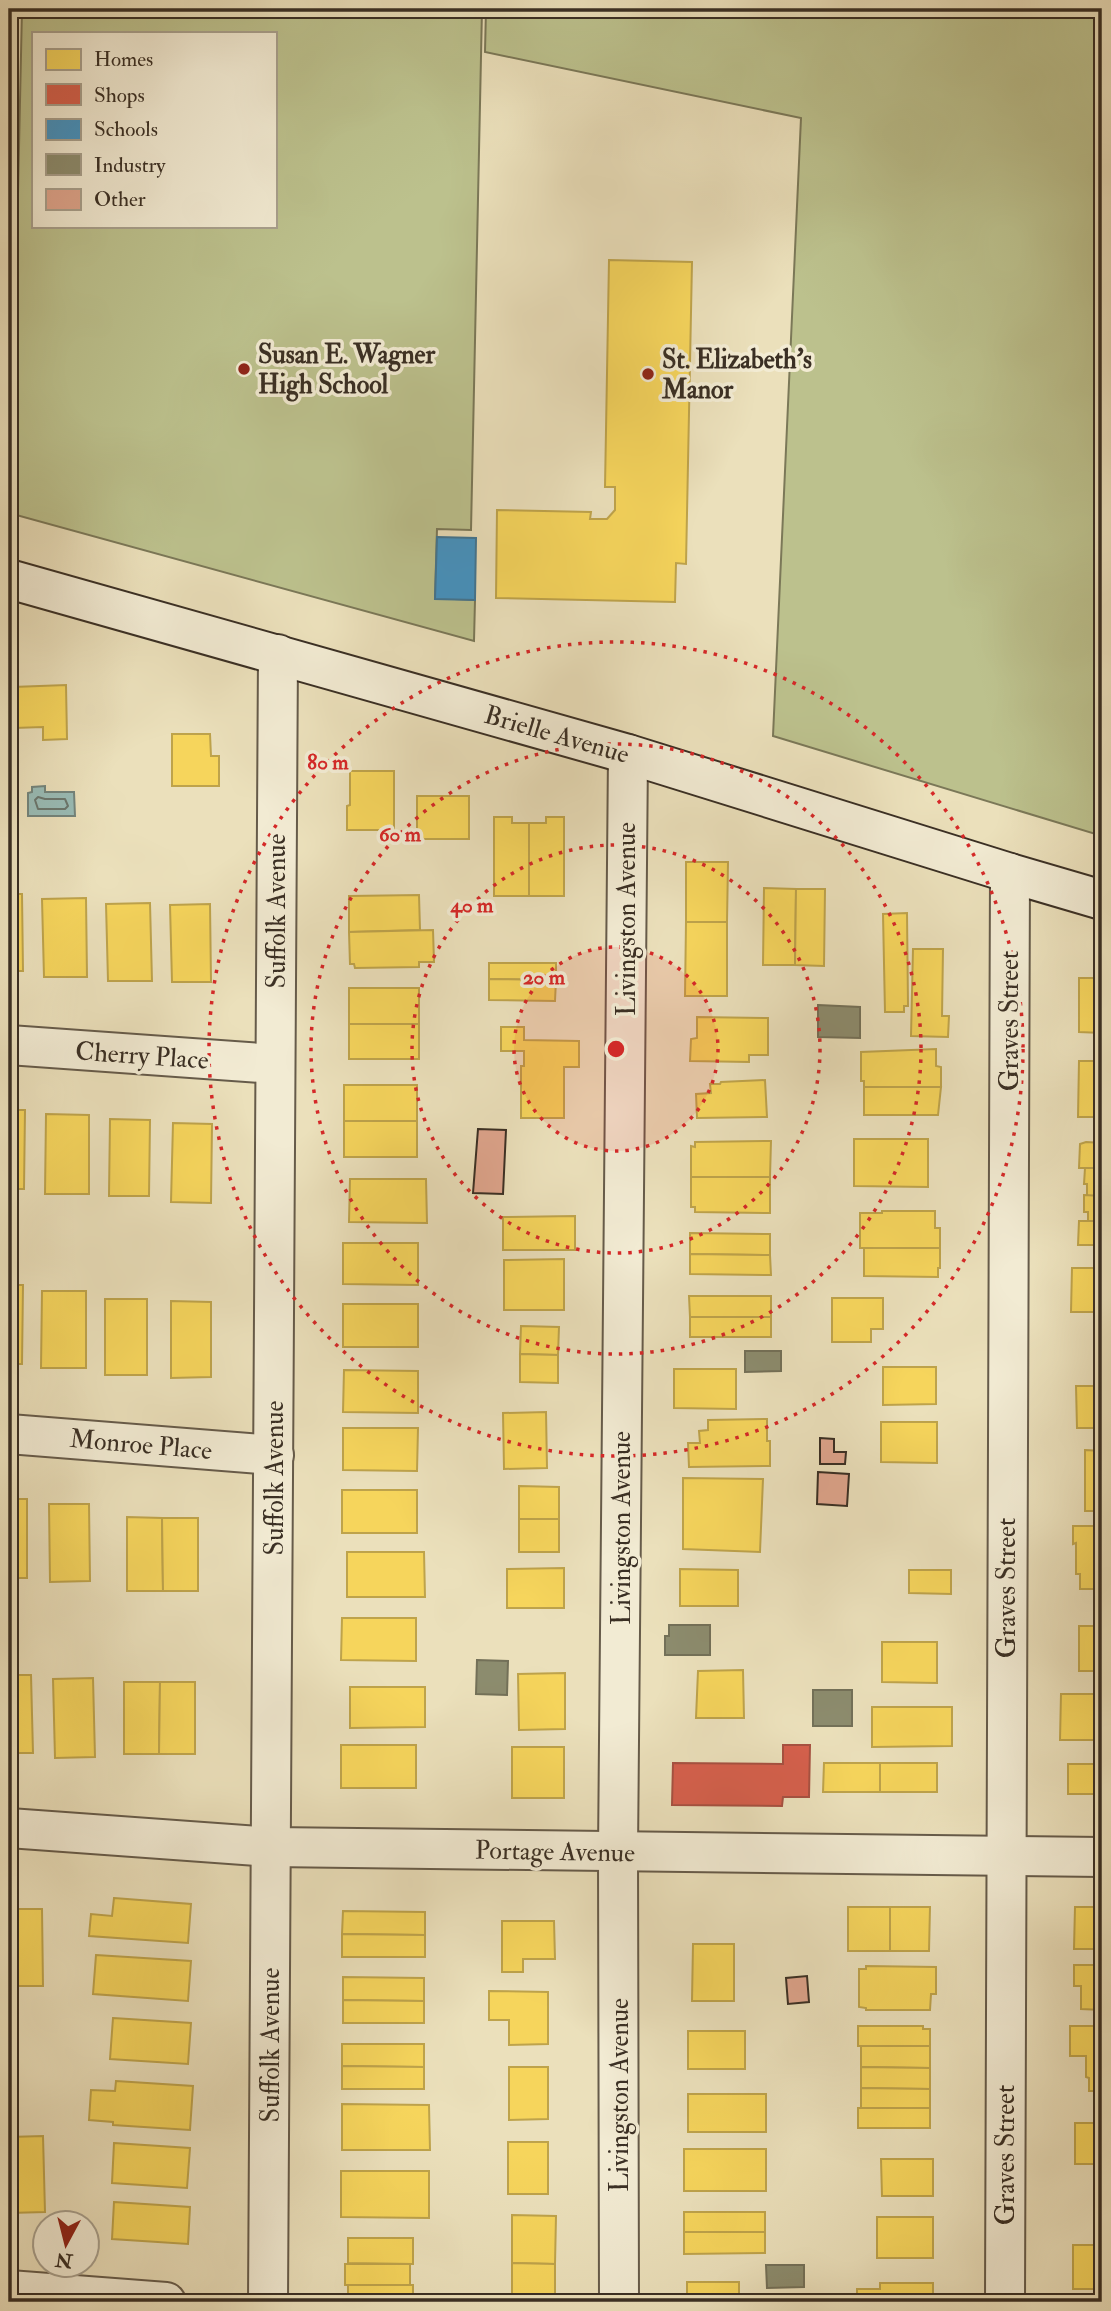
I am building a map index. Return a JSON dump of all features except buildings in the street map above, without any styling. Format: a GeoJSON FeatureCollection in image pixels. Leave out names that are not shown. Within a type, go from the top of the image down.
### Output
{"type":"FeatureCollection","features":[{"type":"Feature","properties":{"kind":"street","name":"Brielle Avenue"},"geometry":{"type":"LineString","coordinates":[[9,579],[628,754],[1102,900]]}},
{"type":"Feature","properties":{"kind":"street","name":"Suffolk Avenue"},"geometry":{"type":"LineString","coordinates":[[268,2302],[278,654]]}},
{"type":"Feature","properties":{"kind":"street","name":"Livingston Avenue"},"geometry":{"type":"LineString","coordinates":[[619,2302],[618,1852],[628,754]]}},
{"type":"Feature","properties":{"kind":"street","name":"Graves Street"},"geometry":{"type":"LineString","coordinates":[[1005,2302],[1010,873]]}},
{"type":"Feature","properties":{"kind":"street","name":"Cherry Place"},"geometry":{"type":"LineString","coordinates":[[9,1045],[275,1065]]}},
{"type":"Feature","properties":{"kind":"street","name":"Monroe Place"},"geometry":{"type":"LineString","coordinates":[[9,1434],[274,1455]]}},
{"type":"Feature","properties":{"kind":"street","name":"Portage Avenue"},"geometry":{"type":"LineString","coordinates":[[9,1828],[271,1847],[1102,1857]]}},
{"type":"Feature","properties":{"kind":"street"},"geometry":{"type":"LineString","coordinates":[[9,2290],[166,2302]]}},
{"type":"Feature","properties":{"kind":"green space","name":"Susan E. Wagner High School"},"geometry":{"type":"Polygon","coordinates":[[[22,9],[482,9],[471,530],[437,529],[435,598],[475,600],[474,641],[9,513],[9,470],[12,470],[22,9]]]}},
{"type":"Feature","properties":{"kind":"green space"},"geometry":{"type":"Polygon","coordinates":[[[486,9],[1102,9],[1102,836],[773,736],[801,118],[485,52],[486,9]]]}},
{"type":"Feature","properties":{"kind":"water"},"geometry":{"type":"Polygon","coordinates":[[[45,786],[45,792],[74,792],[75,816],[28,816],[28,793],[32,792],[32,787],[45,786]]]}},
{"type":"Feature","properties":{"kind":"place","name":"Susan E. Wagner High School"},"geometry":{"type":"Point","coordinates":[244,369]}},
{"type":"Feature","properties":{"kind":"place","name":"St. Elizabeth's Manor"},"geometry":{"type":"Point","coordinates":[648,374]}}]}
